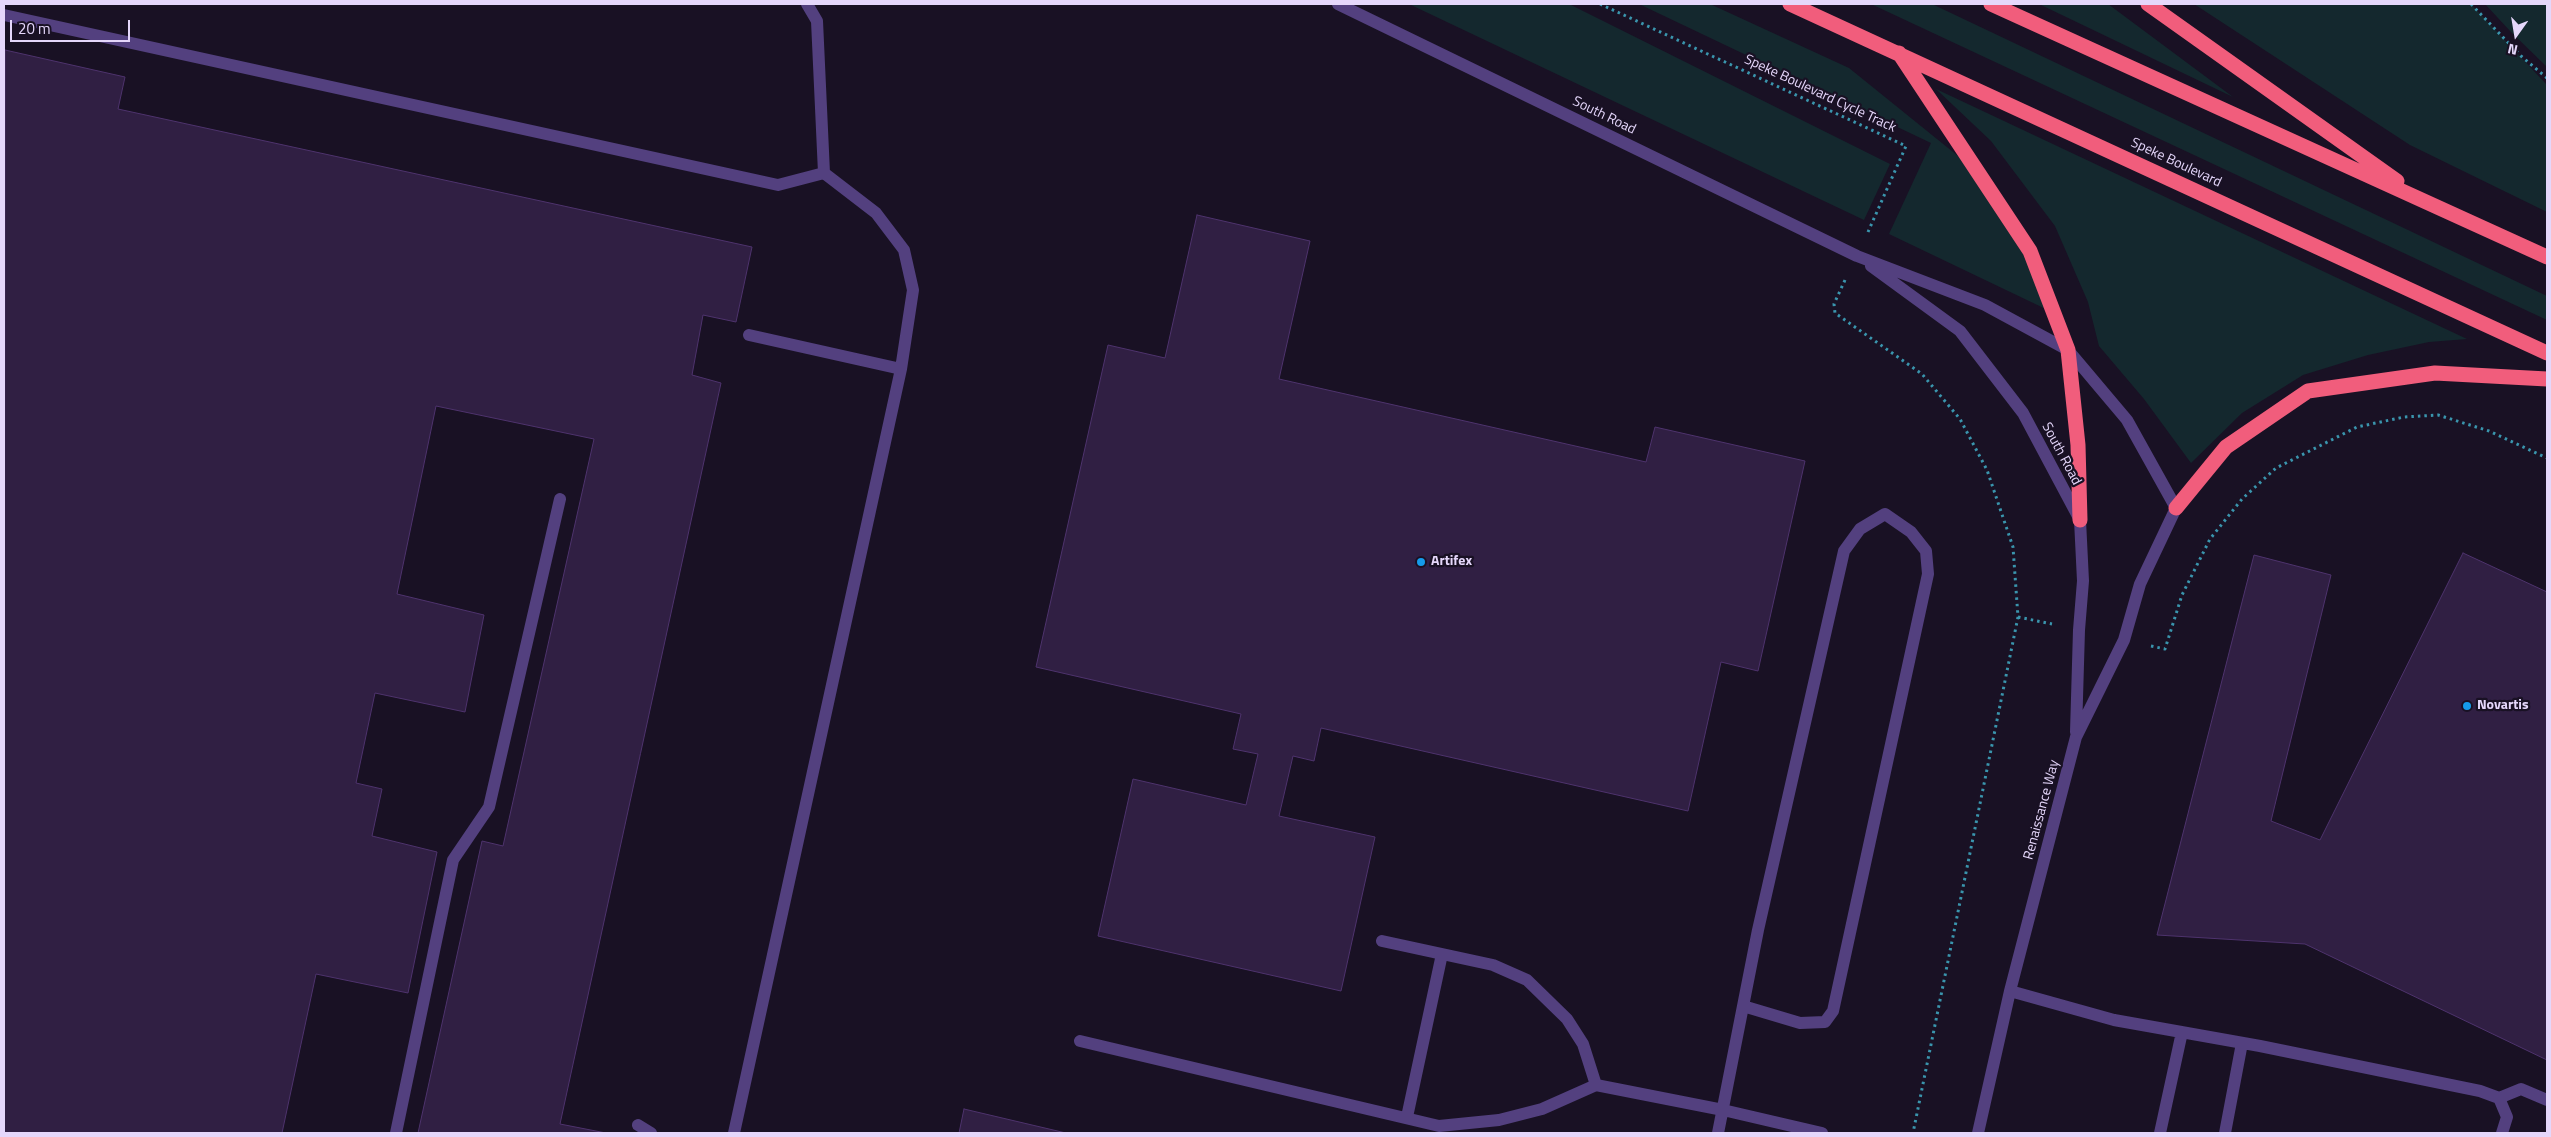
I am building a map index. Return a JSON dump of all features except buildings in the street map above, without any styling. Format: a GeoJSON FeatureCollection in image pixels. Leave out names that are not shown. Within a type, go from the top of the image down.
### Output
{"type":"FeatureCollection","features":[{"type":"Feature","properties":{"kind":"highway","name":"Speke Boulevard"},"geometry":{"type":"LineString","coordinates":[[1790,4],[2547,353]]}},
{"type":"Feature","properties":{"kind":"highway"},"geometry":{"type":"LineString","coordinates":[[1991,4],[2547,257]]}},
{"type":"Feature","properties":{"kind":"highway"},"geometry":{"type":"LineString","coordinates":[[2148,4],[2426,202]]}},
{"type":"Feature","properties":{"kind":"highway"},"geometry":{"type":"LineString","coordinates":[[1899,53],[2030,251],[2068,350],[2078,444],[2080,520]]}},
{"type":"Feature","properties":{"kind":"highway"},"geometry":{"type":"LineString","coordinates":[[2176,508],[2226,447],[2308,391],[2435,373],[2547,380]]}},
{"type":"Feature","properties":{"kind":"street"},"geometry":{"type":"LineString","coordinates":[[807,4],[817,21],[824,174]]}},
{"type":"Feature","properties":{"kind":"street","name":"South Road"},"geometry":{"type":"LineString","coordinates":[[1338,4],[1857,256],[1985,305],[2068,350],[2127,420],[2176,508]]}},
{"type":"Feature","properties":{"kind":"street"},"geometry":{"type":"LineString","coordinates":[[4,15],[778,185],[824,174]]}},
{"type":"Feature","properties":{"kind":"street"},"geometry":{"type":"LineString","coordinates":[[734,1133],[901,369],[913,290],[904,250],[876,213],[824,174]]}},
{"type":"Feature","properties":{"kind":"street","name":"South Road"},"geometry":{"type":"LineString","coordinates":[[1857,256],[1960,331],[2023,413],[2080,520],[2083,581],[2079,630],[2076,737]]}},
{"type":"Feature","properties":{"kind":"street"},"geometry":{"type":"LineString","coordinates":[[750,335],[901,369]]}},
{"type":"Feature","properties":{"kind":"street"},"geometry":{"type":"LineString","coordinates":[[396,1133],[453,860],[489,808],[560,499]]}},
{"type":"Feature","properties":{"kind":"street","name":"Renaissance Way"},"geometry":{"type":"LineString","coordinates":[[1978,1133],[2010,991],[2076,737],[2124,640],[2140,584],[2176,508]]}},
{"type":"Feature","properties":{"kind":"street"},"geometry":{"type":"LineString","coordinates":[[1718,1133],[1723,1110],[1743,1006],[1758,930],[1844,551],[1860,528],[1885,514],[1911,532],[1926,551],[1928,574],[1833,1011],[1825,1022],[1800,1023],[1743,1006]]}},
{"type":"Feature","properties":{"kind":"street"},"geometry":{"type":"LineString","coordinates":[[1382,941],[1493,965],[1527,980],[1567,1020],[1583,1044],[1596,1085]]}},
{"type":"Feature","properties":{"kind":"street"},"geometry":{"type":"LineString","coordinates":[[1407,1118],[1442,954]]}},
{"type":"Feature","properties":{"kind":"street"},"geometry":{"type":"LineString","coordinates":[[2010,991],[2114,1020],[2242,1043],[2480,1091],[2499,1098],[2521,1089],[2547,1100]]}},
{"type":"Feature","properties":{"kind":"street"},"geometry":{"type":"LineString","coordinates":[[2160,1133],[2182,1032]]}},
{"type":"Feature","properties":{"kind":"street"},"geometry":{"type":"LineString","coordinates":[[1080,1041],[1439,1126],[1499,1120],[1542,1109],[1596,1085],[1723,1110],[1822,1133]]}},
{"type":"Feature","properties":{"kind":"street"},"geometry":{"type":"LineString","coordinates":[[2229,1132],[2242,1043]]}},
{"type":"Feature","properties":{"kind":"street"},"geometry":{"type":"LineString","coordinates":[[2499,1098],[2507,1117],[2502,1133]]}},
{"type":"Feature","properties":{"kind":"street"},"geometry":{"type":"LineString","coordinates":[[638,1125],[651,1133]]}},
{"type":"Feature","properties":{"kind":"path","name":"Speke Boulevard Cycle Track"},"geometry":{"type":"LineString","coordinates":[[1600,4],[1906,146],[1834,304],[1835,313],[1922,374],[1960,419],[1987,470],[2013,547],[2018,617],[1913,1133]]}},
{"type":"Feature","properties":{"kind":"path"},"geometry":{"type":"LineString","coordinates":[[2471,4],[2521,56],[2547,78]]}},
{"type":"Feature","properties":{"kind":"path"},"geometry":{"type":"LineString","coordinates":[[2165,649],[2182,595],[2210,539],[2242,499],[2276,468],[2357,427],[2404,418],[2438,415],[2489,431],[2547,458]]}},
{"type":"Feature","properties":{"kind":"shaded area"},"geometry":{"type":"Polygon","coordinates":[[[1409,4],[1569,4],[1890,164],[1864,220],[1409,4]]]}},
{"type":"Feature","properties":{"kind":"shaded area"},"geometry":{"type":"Polygon","coordinates":[[[1639,4],[1710,4],[1849,68],[1958,156],[2022,230],[2052,312],[1889,234],[1931,143],[1639,4]]]}},
{"type":"Feature","properties":{"kind":"shaded area"},"geometry":{"type":"Polygon","coordinates":[[[1871,4],[1932,4],[2547,296],[2547,320],[1871,4]]]}},
{"type":"Feature","properties":{"kind":"shaded area"},"geometry":{"type":"Polygon","coordinates":[[[2039,4],[2108,4],[2233,97],[2039,4]]]}},
{"type":"Feature","properties":{"kind":"shaded area"},"geometry":{"type":"Polygon","coordinates":[[[2194,4],[2471,4],[2547,85],[2547,212],[2410,145],[2194,4]]]}},
{"type":"Feature","properties":{"kind":"shaded area"},"geometry":{"type":"Polygon","coordinates":[[[2485,4],[2547,4],[2547,67],[2511,32],[2485,4]]]}},
{"type":"Feature","properties":{"kind":"shaded area"},"geometry":{"type":"Polygon","coordinates":[[[1936,89],[2467,339],[2429,342],[2368,355],[2303,375],[2242,413],[2191,463],[2144,399],[2099,346],[2088,302],[2055,226],[1991,141],[1936,89]]]}},
{"type":"Feature","properties":{"kind":"place","name":"Artifex"},"geometry":{"type":"Point","coordinates":[1421,562]}},
{"type":"Feature","properties":{"kind":"place","name":"Novartis"},"geometry":{"type":"Point","coordinates":[2467,706]}}]}
